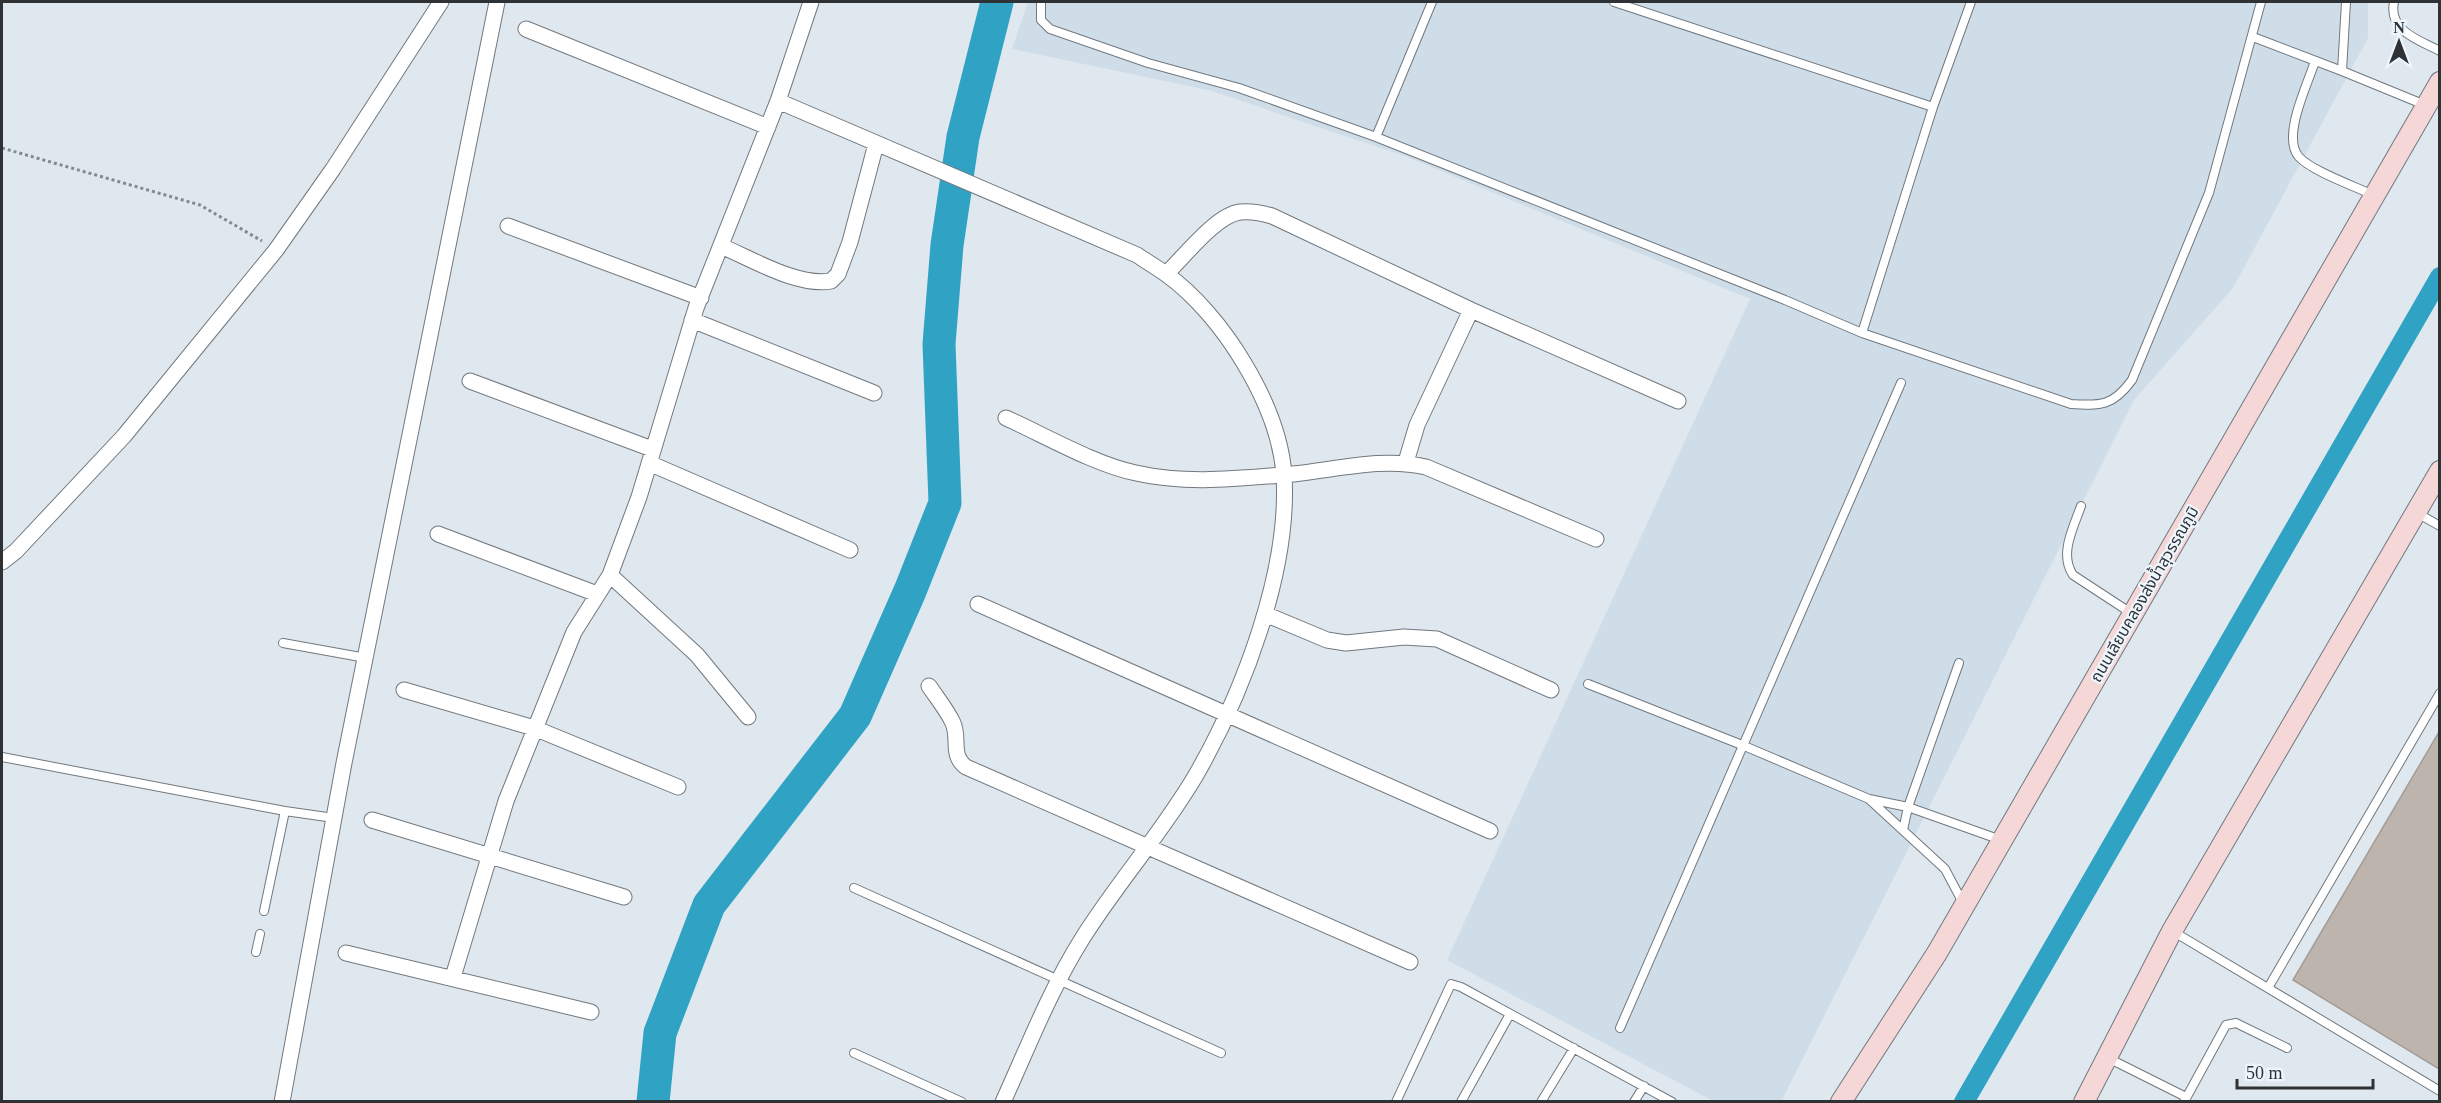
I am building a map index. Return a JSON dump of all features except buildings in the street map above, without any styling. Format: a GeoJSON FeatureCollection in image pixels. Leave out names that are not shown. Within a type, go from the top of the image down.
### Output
{"type":"FeatureCollection","features":[{"type":"Feature","properties":{"kind":"main road","name":"ถนนเลียบคลองส่งน้ำสุวรรณภูมิ"},"geometry":{"type":"LineString","coordinates":[[1841,1101],[1937,953],[2439,82]]}},
{"type":"Feature","properties":{"kind":"main road"},"geometry":{"type":"LineString","coordinates":[[2084,1101],[2172,931],[2439,471]]}},
{"type":"Feature","properties":{"kind":"street"},"geometry":{"type":"LineString","coordinates":[[2,562],[16,551],[124,436],[276,250],[333,169],[441,2]]}},
{"type":"Feature","properties":{"kind":"street"},"geometry":{"type":"LineString","coordinates":[[282,1101],[334,818],[496,2]]}},
{"type":"Feature","properties":{"kind":"street"},"geometry":{"type":"LineString","coordinates":[[453,977],[506,801],[574,632],[610,575],[692,320],[778,102],[811,2]]}},
{"type":"Feature","properties":{"kind":"street"},"geometry":{"type":"LineString","coordinates":[[526,29],[768,127]]}},
{"type":"Feature","properties":{"kind":"street"},"geometry":{"type":"LineString","coordinates":[[778,102],[1137,255],[1166,274],[1209,316],[1239,354],[1268,410],[1280,451],[1284,475],[1279,559],[1266,614],[1226,715],[1196,775],[1083,938],[1057,981],[1003,1101]]}},
{"type":"Feature","properties":{"kind":"street"},"geometry":{"type":"LineString","coordinates":[[721,246],[803,281],[820,283],[831,281],[838,274],[850,242],[876,144]]}},
{"type":"Feature","properties":{"kind":"street"},"geometry":{"type":"LineString","coordinates":[[1166,274],[1223,218],[1239,212],[1255,212],[1272,216],[1471,310],[1678,401]]}},
{"type":"Feature","properties":{"kind":"street"},"geometry":{"type":"LineString","coordinates":[[508,226],[701,298]]}},
{"type":"Feature","properties":{"kind":"street"},"geometry":{"type":"LineString","coordinates":[[1406,462],[1417,425],[1471,310]]}},
{"type":"Feature","properties":{"kind":"street"},"geometry":{"type":"LineString","coordinates":[[692,320],[873,393]]}},
{"type":"Feature","properties":{"kind":"street"},"geometry":{"type":"LineString","coordinates":[[470,381],[650,456],[850,550]]}},
{"type":"Feature","properties":{"kind":"street"},"geometry":{"type":"LineString","coordinates":[[1006,418],[1106,463],[1134,473],[1169,479],[1284,475],[1406,462],[1426,467],[1596,539]]}},
{"type":"Feature","properties":{"kind":"street"},"geometry":{"type":"LineString","coordinates":[[438,534],[597,594]]}},
{"type":"Feature","properties":{"kind":"street"},"geometry":{"type":"LineString","coordinates":[[610,575],[698,655],[748,717]]}},
{"type":"Feature","properties":{"kind":"street"},"geometry":{"type":"LineString","coordinates":[[978,604],[1490,831]]}},
{"type":"Feature","properties":{"kind":"street"},"geometry":{"type":"LineString","coordinates":[[1266,614],[1327,640],[1346,643],[1420,636],[1437,639],[1551,690]]}},
{"type":"Feature","properties":{"kind":"street"},"geometry":{"type":"LineString","coordinates":[[929,686],[954,725],[956,753],[959,762],[966,768],[1410,962]]}},
{"type":"Feature","properties":{"kind":"street"},"geometry":{"type":"LineString","coordinates":[[404,690],[534,728],[678,787]]}},
{"type":"Feature","properties":{"kind":"street"},"geometry":{"type":"LineString","coordinates":[[372,819],[624,897]]}},
{"type":"Feature","properties":{"kind":"street"},"geometry":{"type":"LineString","coordinates":[[346,953],[591,1012]]}},
{"type":"Feature","properties":{"kind":"lane"},"geometry":{"type":"LineString","coordinates":[[1041,2],[1041,20],[1050,30],[1148,63],[1239,88],[1376,137],[1863,333],[2071,404],[2102,404],[2113,401],[2132,380],[2209,193],[2261,2]]}},
{"type":"Feature","properties":{"kind":"lane"},"geometry":{"type":"LineString","coordinates":[[1376,137],[1432,2]]}},
{"type":"Feature","properties":{"kind":"lane"},"geometry":{"type":"LineString","coordinates":[[1614,2],[1933,107]]}},
{"type":"Feature","properties":{"kind":"lane"},"geometry":{"type":"LineString","coordinates":[[1863,333],[1933,107],[1971,2]]}},
{"type":"Feature","properties":{"kind":"lane"},"geometry":{"type":"LineString","coordinates":[[2342,71],[2346,2]]}},
{"type":"Feature","properties":{"kind":"lane"},"geometry":{"type":"LineString","coordinates":[[2394,2],[2396,22],[2404,33],[2439,51]]}},
{"type":"Feature","properties":{"kind":"lane"},"geometry":{"type":"LineString","coordinates":[[2253,37],[2425,105]]}},
{"type":"Feature","properties":{"kind":"lane"},"geometry":{"type":"LineString","coordinates":[[2315,61],[2292,128],[2293,145],[2299,157],[2312,166],[2375,196]]}},
{"type":"Feature","properties":{"kind":"lane"},"geometry":{"type":"LineString","coordinates":[[1620,1028],[1901,383]]}},
{"type":"Feature","properties":{"kind":"lane"},"geometry":{"type":"LineString","coordinates":[[2081,506],[2066,552],[2067,566],[2073,575],[2133,614]]}},
{"type":"Feature","properties":{"kind":"lane"},"geometry":{"type":"LineString","coordinates":[[2415,512],[2439,526]]}},
{"type":"Feature","properties":{"kind":"lane"},"geometry":{"type":"LineString","coordinates":[[283,643],[366,658]]}},
{"type":"Feature","properties":{"kind":"lane"},"geometry":{"type":"LineString","coordinates":[[1903,830],[1908,807],[1959,663]]}},
{"type":"Feature","properties":{"kind":"lane"},"geometry":{"type":"LineString","coordinates":[[1588,684],[1742,745],[1869,799],[1908,807],[2002,840]]}},
{"type":"Feature","properties":{"kind":"lane"},"geometry":{"type":"LineString","coordinates":[[2268,988],[2439,693]]}},
{"type":"Feature","properties":{"kind":"lane"},"geometry":{"type":"LineString","coordinates":[[2,757],[285,811],[334,818]]}},
{"type":"Feature","properties":{"kind":"lane"},"geometry":{"type":"LineString","coordinates":[[1869,799],[1945,869],[1964,905]]}},
{"type":"Feature","properties":{"kind":"lane"},"geometry":{"type":"LineString","coordinates":[[264,910],[285,811]]}},
{"type":"Feature","properties":{"kind":"lane"},"geometry":{"type":"LineString","coordinates":[[854,888],[1221,1053]]}},
{"type":"Feature","properties":{"kind":"lane"},"geometry":{"type":"LineString","coordinates":[[2172,931],[2439,1091]]}},
{"type":"Feature","properties":{"kind":"lane"},"geometry":{"type":"LineString","coordinates":[[256,952],[260,934]]}},
{"type":"Feature","properties":{"kind":"lane"},"geometry":{"type":"LineString","coordinates":[[1396,1101],[1451,984],[1461,987],[1672,1101]]}},
{"type":"Feature","properties":{"kind":"lane"},"geometry":{"type":"LineString","coordinates":[[1461,1101],[1510,1014]]}},
{"type":"Feature","properties":{"kind":"lane"},"geometry":{"type":"LineString","coordinates":[[2107,1057],[2185,1099],[2226,1026],[2236,1023],[2287,1048]]}},
{"type":"Feature","properties":{"kind":"lane"},"geometry":{"type":"LineString","coordinates":[[1541,1101],[1574,1048]]}},
{"type":"Feature","properties":{"kind":"lane"},"geometry":{"type":"LineString","coordinates":[[854,1053],[962,1101]]}},
{"type":"Feature","properties":{"kind":"lane"},"geometry":{"type":"LineString","coordinates":[[1635,1101],[1644,1086]]}},
{"type":"Feature","properties":{"kind":"path"},"geometry":{"type":"LineString","coordinates":[[2,148],[200,205],[276,250]]}},
{"type":"Feature","properties":{"kind":"shaded area"},"geometry":{"type":"Polygon","coordinates":[[[1028,2],[2368,2],[2368,38],[2233,288],[2134,400],[1781,1102],[1713,1101],[1447,960],[1750,299],[1407,157],[1212,91],[1012,49],[1028,2]]]}},
{"type":"Feature","properties":{"kind":"waterway"},"geometry":{"type":"LineString","coordinates":[[653,1102],[660,1033],[709,905],[855,716],[910,591],[945,503],[939,344],[947,245],[963,137],[997,2]]}},
{"type":"Feature","properties":{"kind":"waterway"},"geometry":{"type":"LineString","coordinates":[[1964,1102],[2440,277]]}}]}
